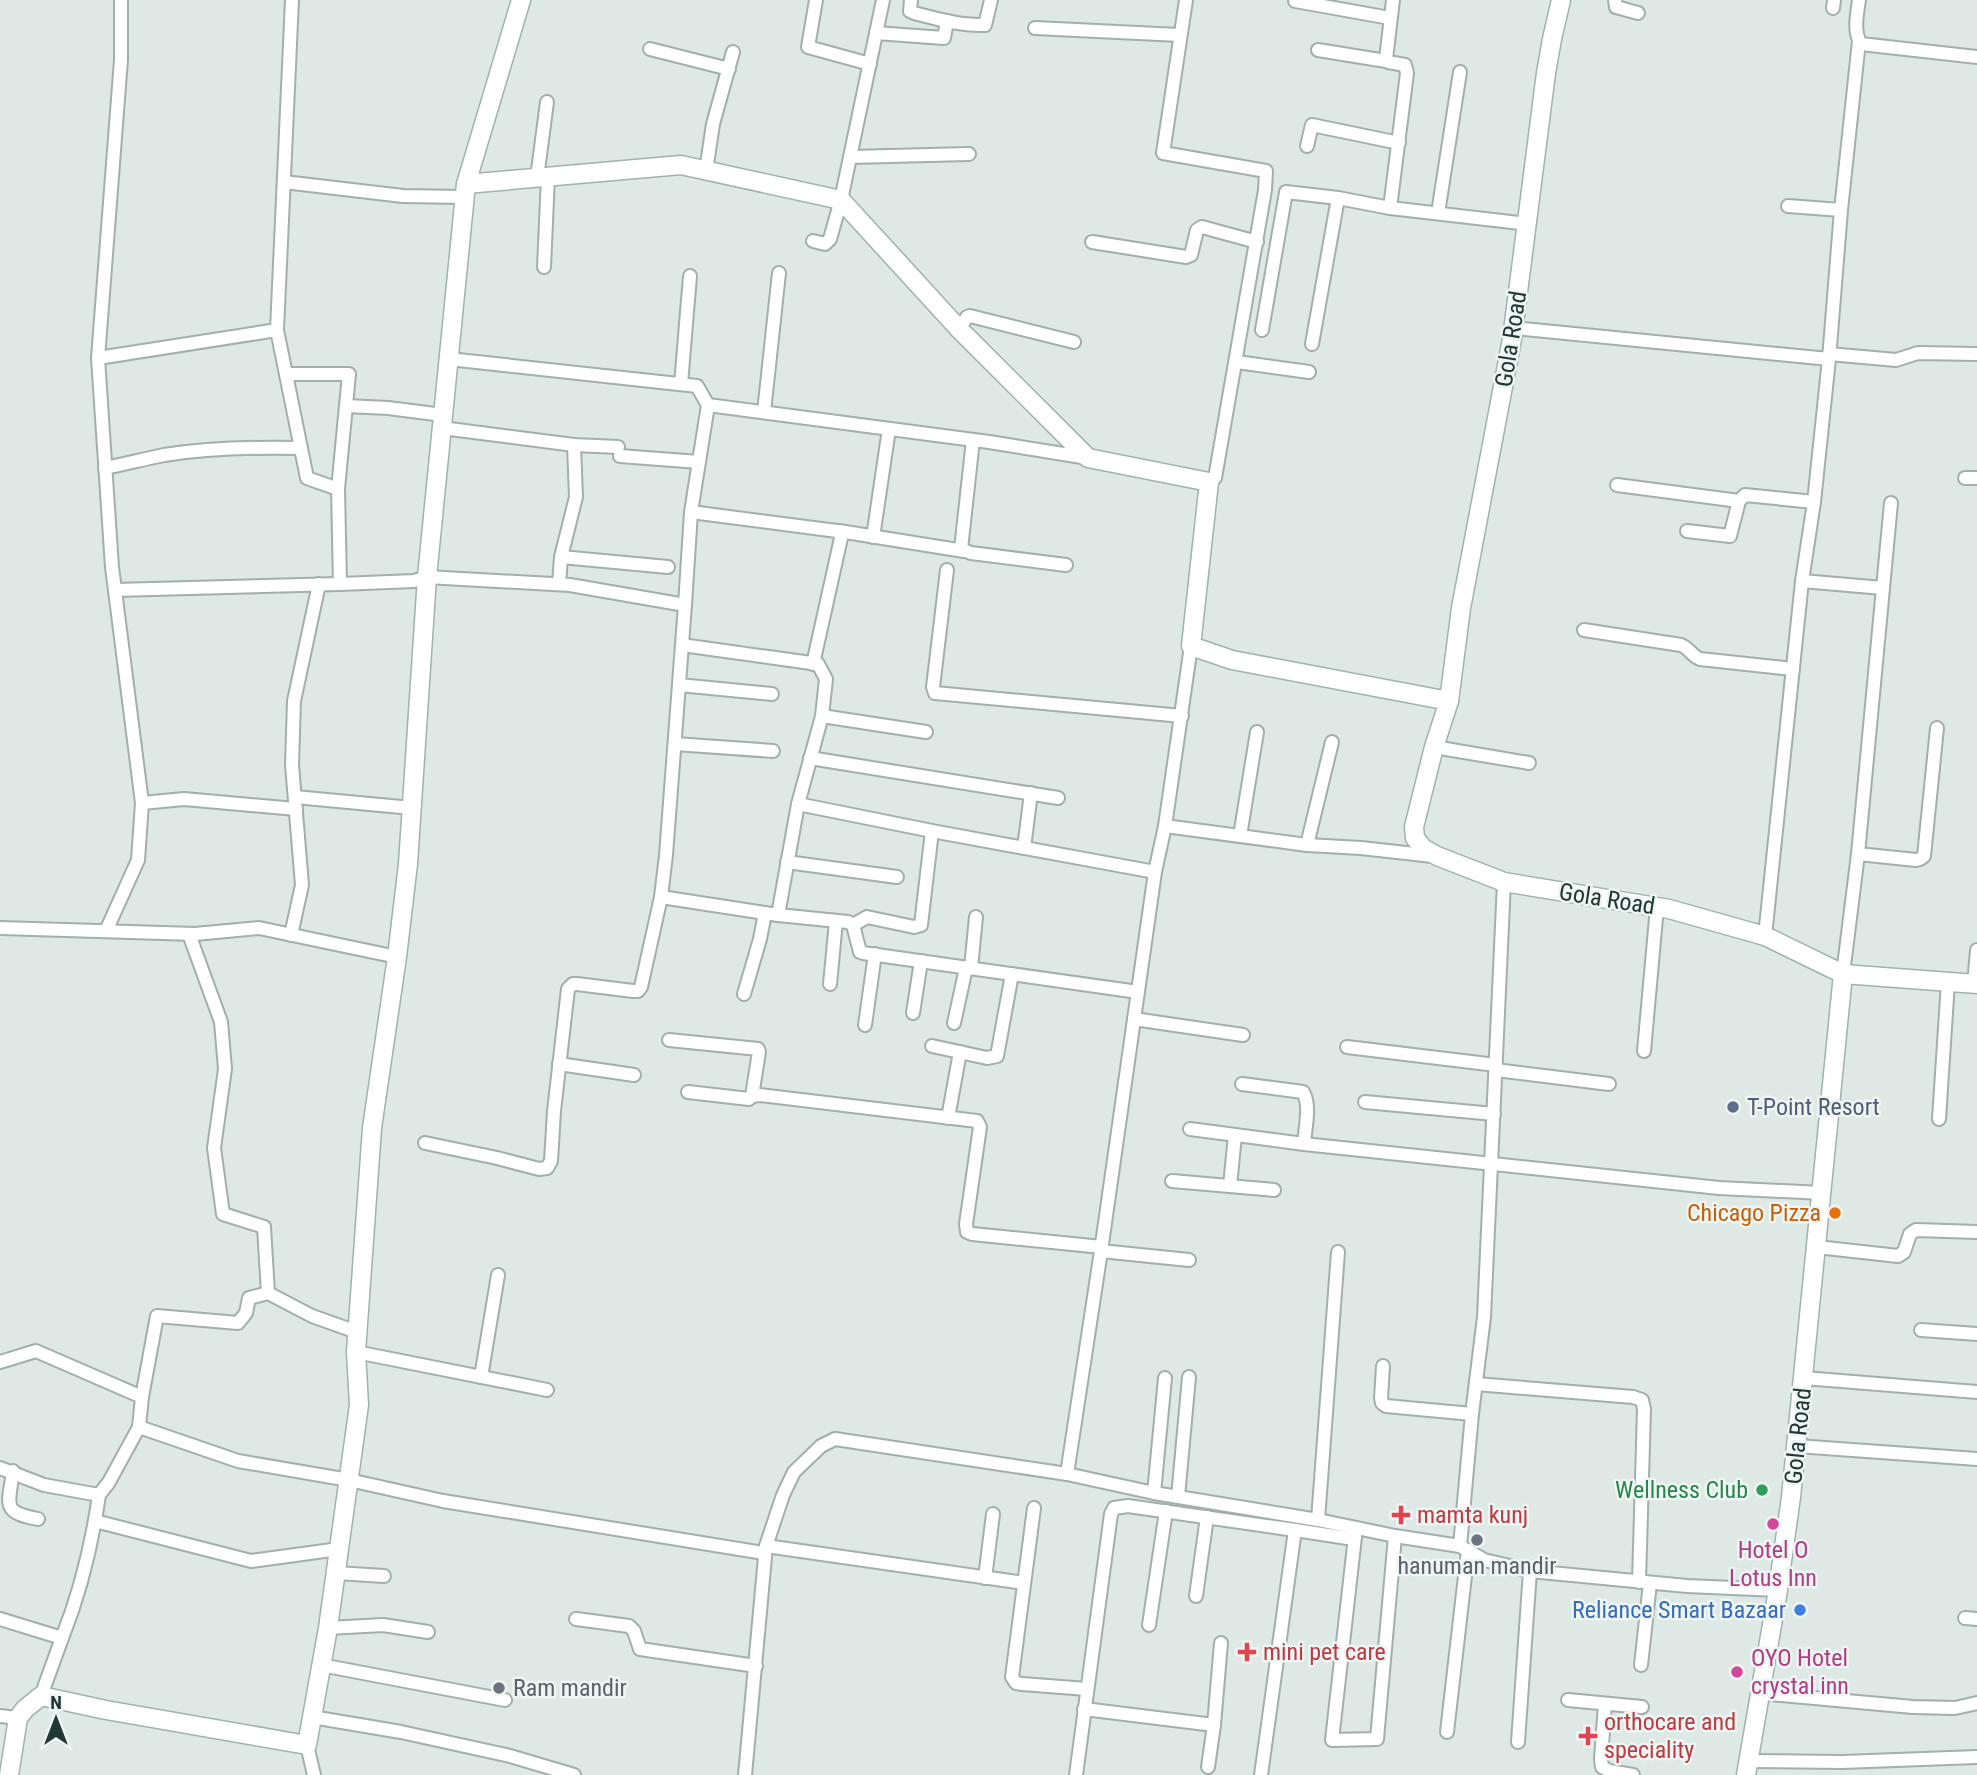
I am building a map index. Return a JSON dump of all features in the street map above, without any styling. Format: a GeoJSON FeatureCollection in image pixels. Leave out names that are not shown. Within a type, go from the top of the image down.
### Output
{"type":"FeatureCollection","features":[{"type":"Feature","properties":{"kind":"street"},"geometry":{"type":"LineString","coordinates":[[106,931],[138,860],[142,803],[115,590],[98,358],[121,60],[121,0]]}},
{"type":"Feature","properties":{"kind":"street"},"geometry":{"type":"LineString","coordinates":[[292,0],[277,330],[307,478],[338,489]]}},
{"type":"Feature","properties":{"kind":"street"},"geometry":{"type":"LineString","coordinates":[[314,1775],[307,1745],[328,1628],[359,1405],[355,1352],[372,1128],[408,864],[427,577],[465,190],[521,0]]}},
{"type":"Feature","properties":{"kind":"street"},"geometry":{"type":"LineString","coordinates":[[816,0],[808,47],[870,64]]}},
{"type":"Feature","properties":{"kind":"street"},"geometry":{"type":"LineString","coordinates":[[813,241],[822,244],[829,242],[841,200],[883,0]]}},
{"type":"Feature","properties":{"kind":"street"},"geometry":{"type":"LineString","coordinates":[[911,0],[911,12],[947,21],[985,25],[991,0]]}},
{"type":"Feature","properties":{"kind":"street"},"geometry":{"type":"LineString","coordinates":[[708,405],[973,440],[1088,458],[1209,482],[1216,478],[1257,242],[1266,171],[1163,153],[1186,0]]}},
{"type":"Feature","properties":{"kind":"street"},"geometry":{"type":"LineString","coordinates":[[1386,61],[1393,0]]}},
{"type":"Feature","properties":{"kind":"street","name":"Gola Road"},"geometry":{"type":"LineString","coordinates":[[1561,0],[1546,73],[1514,328],[1461,608],[1448,701],[1413,827],[1415,838],[1423,848],[1504,882],[1657,907],[1765,936],[1843,974],[1797,1446],[1778,1590],[1747,1768]]}},
{"type":"Feature","properties":{"kind":"street"},"geometry":{"type":"LineString","coordinates":[[1615,0],[1616,7],[1638,13]]}},
{"type":"Feature","properties":{"kind":"street"},"geometry":{"type":"LineString","coordinates":[[1765,936],[1802,581],[1814,502],[1829,357],[1858,41],[1858,0]]}},
{"type":"Feature","properties":{"kind":"street"},"geometry":{"type":"LineString","coordinates":[[1295,1],[1390,18]]}},
{"type":"Feature","properties":{"kind":"street"},"geometry":{"type":"LineString","coordinates":[[876,33],[944,38],[947,21]]}},
{"type":"Feature","properties":{"kind":"street"},"geometry":{"type":"LineString","coordinates":[[1035,28],[1179,35]]}},
{"type":"Feature","properties":{"kind":"street"},"geometry":{"type":"LineString","coordinates":[[1858,41],[1868,46],[1977,57]]}},
{"type":"Feature","properties":{"kind":"street"},"geometry":{"type":"LineString","coordinates":[[650,49],[729,69]]}},
{"type":"Feature","properties":{"kind":"street"},"geometry":{"type":"LineString","coordinates":[[1318,50],[1405,65],[1407,71],[1390,208]]}},
{"type":"Feature","properties":{"kind":"street"},"geometry":{"type":"LineString","coordinates":[[706,171],[713,124],[733,52]]}},
{"type":"Feature","properties":{"kind":"street"},"geometry":{"type":"LineString","coordinates":[[1438,213],[1460,72]]}},
{"type":"Feature","properties":{"kind":"street"},"geometry":{"type":"LineString","coordinates":[[544,267],[543,177],[547,102]]}},
{"type":"Feature","properties":{"kind":"street"},"geometry":{"type":"LineString","coordinates":[[1307,146],[1312,125],[1399,143]]}},
{"type":"Feature","properties":{"kind":"street"},"geometry":{"type":"LineString","coordinates":[[850,157],[969,154]]}},
{"type":"Feature","properties":{"kind":"street"},"geometry":{"type":"LineString","coordinates":[[284,182],[403,196],[465,190],[543,177],[681,165],[841,200],[959,329],[1088,458]]}},
{"type":"Feature","properties":{"kind":"street"},"geometry":{"type":"LineString","coordinates":[[1262,330],[1286,192],[1390,208],[1528,224]]}},
{"type":"Feature","properties":{"kind":"street"},"geometry":{"type":"LineString","coordinates":[[1312,344],[1338,198]]}},
{"type":"Feature","properties":{"kind":"street"},"geometry":{"type":"LineString","coordinates":[[1788,206],[1841,210]]}},
{"type":"Feature","properties":{"kind":"street"},"geometry":{"type":"LineString","coordinates":[[1093,242],[1186,257],[1191,256],[1196,234],[1202,227],[1257,242]]}},
{"type":"Feature","properties":{"kind":"street"},"geometry":{"type":"LineString","coordinates":[[764,412],[779,273]]}},
{"type":"Feature","properties":{"kind":"street"},"geometry":{"type":"LineString","coordinates":[[681,384],[690,276]]}},
{"type":"Feature","properties":{"kind":"street"},"geometry":{"type":"LineString","coordinates":[[959,329],[970,316],[1074,342]]}},
{"type":"Feature","properties":{"kind":"street"},"geometry":{"type":"LineString","coordinates":[[1514,328],[1829,357],[1896,360],[1918,353],[1977,354]]}},
{"type":"Feature","properties":{"kind":"street"},"geometry":{"type":"LineString","coordinates":[[98,358],[277,330]]}},
{"type":"Feature","properties":{"kind":"street"},"geometry":{"type":"LineString","coordinates":[[425,1143],[539,1169],[547,1168],[551,1161],[568,989],[577,984],[633,991],[640,989],[661,897],[691,512],[708,405],[697,386],[449,359]]}},
{"type":"Feature","properties":{"kind":"street"},"geometry":{"type":"LineString","coordinates":[[1237,362],[1309,372]]}},
{"type":"Feature","properties":{"kind":"street"},"geometry":{"type":"LineString","coordinates":[[286,374],[349,374],[338,489],[340,584]]}},
{"type":"Feature","properties":{"kind":"street"},"geometry":{"type":"LineString","coordinates":[[346,406],[388,408],[442,422],[699,462]]}},
{"type":"Feature","properties":{"kind":"street"},"geometry":{"type":"LineString","coordinates":[[873,537],[889,429]]}},
{"type":"Feature","properties":{"kind":"street"},"geometry":{"type":"LineString","coordinates":[[964,551],[961,544],[973,440]]}},
{"type":"Feature","properties":{"kind":"street"},"geometry":{"type":"LineString","coordinates":[[559,584],[561,558],[576,497],[575,444]]}},
{"type":"Feature","properties":{"kind":"street"},"geometry":{"type":"LineString","coordinates":[[105,468],[205,450],[247,447],[301,448]]}},
{"type":"Feature","properties":{"kind":"street"},"geometry":{"type":"LineString","coordinates":[[1067,1474],[1155,872],[1182,716],[1209,482]]}},
{"type":"Feature","properties":{"kind":"street"},"geometry":{"type":"LineString","coordinates":[[1617,485],[1739,500]]}},
{"type":"Feature","properties":{"kind":"street"},"geometry":{"type":"LineString","coordinates":[[1688,531],[1730,536],[1739,500],[1747,494],[1814,502]]}},
{"type":"Feature","properties":{"kind":"street"},"geometry":{"type":"LineString","coordinates":[[1891,503],[1858,854],[1843,974],[1976,984],[1977,950]]}},
{"type":"Feature","properties":{"kind":"street"},"geometry":{"type":"LineString","coordinates":[[691,512],[1066,565]]}},
{"type":"Feature","properties":{"kind":"street"},"geometry":{"type":"LineString","coordinates":[[813,664],[841,538],[839,531]]}},
{"type":"Feature","properties":{"kind":"street"},"geometry":{"type":"LineString","coordinates":[[561,558],[668,567]]}},
{"type":"Feature","properties":{"kind":"street"},"geometry":{"type":"LineString","coordinates":[[947,570],[933,687],[935,693],[1182,716]]}},
{"type":"Feature","properties":{"kind":"street"},"geometry":{"type":"LineString","coordinates":[[115,590],[414,581],[427,577],[559,584],[685,605]]}},
{"type":"Feature","properties":{"kind":"street"},"geometry":{"type":"LineString","coordinates":[[1802,581],[1884,589]]}},
{"type":"Feature","properties":{"kind":"street"},"geometry":{"type":"LineString","coordinates":[[290,935],[302,885],[292,765],[294,701],[319,584]]}},
{"type":"Feature","properties":{"kind":"street"},"geometry":{"type":"LineString","coordinates":[[1584,630],[1681,645],[1700,659],[1793,669]]}},
{"type":"Feature","properties":{"kind":"street"},"geometry":{"type":"LineString","coordinates":[[682,645],[818,664],[826,678],[822,716],[798,804],[787,862],[744,994]]}},
{"type":"Feature","properties":{"kind":"street"},"geometry":{"type":"LineString","coordinates":[[1191,646],[1232,660],[1448,701]]}},
{"type":"Feature","properties":{"kind":"street"},"geometry":{"type":"LineString","coordinates":[[679,685],[772,694]]}},
{"type":"Feature","properties":{"kind":"street"},"geometry":{"type":"LineString","coordinates":[[822,716],[926,732]]}},
{"type":"Feature","properties":{"kind":"street"},"geometry":{"type":"LineString","coordinates":[[1858,854],[1916,860],[1924,856],[1937,728]]}},
{"type":"Feature","properties":{"kind":"street"},"geometry":{"type":"LineString","coordinates":[[1240,836],[1257,732]]}},
{"type":"Feature","properties":{"kind":"street"},"geometry":{"type":"LineString","coordinates":[[1307,845],[1332,742]]}},
{"type":"Feature","properties":{"kind":"street"},"geometry":{"type":"LineString","coordinates":[[675,744],[773,751]]}},
{"type":"Feature","properties":{"kind":"street"},"geometry":{"type":"LineString","coordinates":[[1434,747],[1529,763]]}},
{"type":"Feature","properties":{"kind":"street"},"geometry":{"type":"LineString","coordinates":[[810,758],[1058,798]]}},
{"type":"Feature","properties":{"kind":"street"},"geometry":{"type":"LineString","coordinates":[[1024,848],[1031,793]]}},
{"type":"Feature","properties":{"kind":"street"},"geometry":{"type":"LineString","coordinates":[[142,803],[184,799],[412,807]]}},
{"type":"Feature","properties":{"kind":"street"},"geometry":{"type":"LineString","coordinates":[[798,804],[1155,872]]}},
{"type":"Feature","properties":{"kind":"street"},"geometry":{"type":"LineString","coordinates":[[1164,826],[1307,845],[1437,856]]}},
{"type":"Feature","properties":{"kind":"street"},"geometry":{"type":"LineString","coordinates":[[853,925],[867,918],[914,927],[921,925],[932,831]]}},
{"type":"Feature","properties":{"kind":"street"},"geometry":{"type":"LineString","coordinates":[[787,862],[897,877]]}},
{"type":"Feature","properties":{"kind":"street"},"geometry":{"type":"LineString","coordinates":[[1447,1732],[1464,1548],[1472,1414],[1484,1317],[1504,882]]}},
{"type":"Feature","properties":{"kind":"street"},"geometry":{"type":"LineString","coordinates":[[661,897],[771,914],[848,922],[853,925],[859,950],[863,953],[1138,992]]}},
{"type":"Feature","properties":{"kind":"street"},"geometry":{"type":"LineString","coordinates":[[1644,1051],[1657,907]]}},
{"type":"Feature","properties":{"kind":"street"},"geometry":{"type":"LineString","coordinates":[[954,1023],[968,968],[976,917]]}},
{"type":"Feature","properties":{"kind":"street"},"geometry":{"type":"LineString","coordinates":[[830,984],[836,921]]}},
{"type":"Feature","properties":{"kind":"street"},"geometry":{"type":"LineString","coordinates":[[0,928],[189,934],[259,928],[397,957]]}},
{"type":"Feature","properties":{"kind":"street"},"geometry":{"type":"LineString","coordinates":[[189,934],[221,1022],[225,1069],[214,1148],[223,1214],[264,1227],[268,1293]]}},
{"type":"Feature","properties":{"kind":"street"},"geometry":{"type":"LineString","coordinates":[[865,1025],[875,954]]}},
{"type":"Feature","properties":{"kind":"street"},"geometry":{"type":"LineString","coordinates":[[914,1013],[921,961]]}},
{"type":"Feature","properties":{"kind":"street"},"geometry":{"type":"LineString","coordinates":[[932,1046],[991,1058],[998,1054],[1012,974]]}},
{"type":"Feature","properties":{"kind":"street"},"geometry":{"type":"LineString","coordinates":[[1939,1119],[1948,982]]}},
{"type":"Feature","properties":{"kind":"street"},"geometry":{"type":"LineString","coordinates":[[1134,1019],[1243,1035]]}},
{"type":"Feature","properties":{"kind":"street"},"geometry":{"type":"LineString","coordinates":[[669,1040],[758,1049],[760,1052],[749,1100],[688,1092]]}},
{"type":"Feature","properties":{"kind":"street"},"geometry":{"type":"LineString","coordinates":[[1347,1047],[1609,1084]]}},
{"type":"Feature","properties":{"kind":"street"},"geometry":{"type":"LineString","coordinates":[[948,1118],[960,1052]]}},
{"type":"Feature","properties":{"kind":"street"},"geometry":{"type":"LineString","coordinates":[[559,1064],[634,1075]]}},
{"type":"Feature","properties":{"kind":"street"},"geometry":{"type":"LineString","coordinates":[[1242,1084],[1303,1092],[1307,1103],[1304,1143]]}},
{"type":"Feature","properties":{"kind":"street"},"geometry":{"type":"LineString","coordinates":[[752,1096],[978,1121],[980,1125],[965,1224],[967,1232],[1189,1260]]}},
{"type":"Feature","properties":{"kind":"street"},"geometry":{"type":"LineString","coordinates":[[1364,1102],[1494,1114]]}},
{"type":"Feature","properties":{"kind":"street"},"geometry":{"type":"LineString","coordinates":[[1190,1129],[1719,1188],[1822,1193]]}},
{"type":"Feature","properties":{"kind":"street"},"geometry":{"type":"LineString","coordinates":[[1230,1186],[1235,1135]]}},
{"type":"Feature","properties":{"kind":"street"},"geometry":{"type":"LineString","coordinates":[[1172,1181],[1274,1190]]}},
{"type":"Feature","properties":{"kind":"street"},"geometry":{"type":"LineString","coordinates":[[1817,1247],[1898,1256],[1904,1252],[1910,1234],[1916,1230],[1977,1232]]}},
{"type":"Feature","properties":{"kind":"street"},"geometry":{"type":"LineString","coordinates":[[1318,1520],[1338,1251]]}},
{"type":"Feature","properties":{"kind":"street"},"geometry":{"type":"LineString","coordinates":[[481,1377],[498,1275]]}},
{"type":"Feature","properties":{"kind":"street"},"geometry":{"type":"LineString","coordinates":[[9,1775],[9,1717],[41,1696],[75,1606],[96,1521],[99,1495],[139,1427],[157,1316],[238,1323],[246,1313],[249,1298],[268,1293],[312,1316],[357,1332]]}},
{"type":"Feature","properties":{"kind":"street"},"geometry":{"type":"LineString","coordinates":[[1921,1329],[1977,1334]]}},
{"type":"Feature","properties":{"kind":"street"},"geometry":{"type":"LineString","coordinates":[[0,1362],[36,1351],[142,1397]]}},
{"type":"Feature","properties":{"kind":"street"},"geometry":{"type":"LineString","coordinates":[[355,1352],[547,1390]]}},
{"type":"Feature","properties":{"kind":"street"},"geometry":{"type":"LineString","coordinates":[[1383,1366],[1381,1398],[1386,1406],[1472,1414]]}},
{"type":"Feature","properties":{"kind":"street"},"geometry":{"type":"LineString","coordinates":[[1178,1497],[1189,1377]]}},
{"type":"Feature","properties":{"kind":"street"},"geometry":{"type":"LineString","coordinates":[[1154,1493],[1165,1378]]}},
{"type":"Feature","properties":{"kind":"street"},"geometry":{"type":"LineString","coordinates":[[1804,1378],[1977,1392]]}},
{"type":"Feature","properties":{"kind":"street"},"geometry":{"type":"LineString","coordinates":[[1476,1384],[1633,1397],[1642,1400],[1642,1665]]}},
{"type":"Feature","properties":{"kind":"street"},"geometry":{"type":"LineString","coordinates":[[139,1427],[238,1461],[349,1480],[443,1501],[765,1549],[1024,1583]]}},
{"type":"Feature","properties":{"kind":"street"},"geometry":{"type":"LineString","coordinates":[[745,1775],[765,1549],[783,1495],[794,1472],[821,1446],[835,1439],[1067,1474],[1154,1493],[1318,1520],[1355,1534]]}},
{"type":"Feature","properties":{"kind":"street"},"geometry":{"type":"LineString","coordinates":[[1797,1446],[1977,1459]]}},
{"type":"Feature","properties":{"kind":"street"},"geometry":{"type":"LineString","coordinates":[[0,1468],[44,1485],[99,1495]]}},
{"type":"Feature","properties":{"kind":"street"},"geometry":{"type":"LineString","coordinates":[[13,1471],[9,1503],[11,1510],[38,1519]]}},
{"type":"Feature","properties":{"kind":"street"},"geometry":{"type":"LineString","coordinates":[[1076,1775],[1112,1511],[1117,1507],[1128,1506],[1296,1530],[1395,1536],[1464,1548],[1485,1560],[1530,1571],[1644,1583],[1778,1590]]}},
{"type":"Feature","properties":{"kind":"street"},"geometry":{"type":"LineString","coordinates":[[1034,1507],[1012,1672],[1014,1681],[1022,1684],[1087,1689]]}},
{"type":"Feature","properties":{"kind":"street"},"geometry":{"type":"LineString","coordinates":[[1149,1625],[1166,1511]]}},
{"type":"Feature","properties":{"kind":"street"},"geometry":{"type":"LineString","coordinates":[[985,1578],[993,1514]]}},
{"type":"Feature","properties":{"kind":"street"},"geometry":{"type":"LineString","coordinates":[[1195,1596],[1207,1517]]}},
{"type":"Feature","properties":{"kind":"street"},"geometry":{"type":"LineString","coordinates":[[96,1521],[251,1561],[339,1549]]}},
{"type":"Feature","properties":{"kind":"street"},"geometry":{"type":"LineString","coordinates":[[1261,1775],[1296,1530]]}},
{"type":"Feature","properties":{"kind":"street"},"geometry":{"type":"LineString","coordinates":[[1355,1534],[1332,1740],[1377,1739],[1395,1536]]}},
{"type":"Feature","properties":{"kind":"street"},"geometry":{"type":"LineString","coordinates":[[1518,1742],[1530,1571]]}},
{"type":"Feature","properties":{"kind":"street"},"geometry":{"type":"LineString","coordinates":[[336,1573],[384,1576]]}},
{"type":"Feature","properties":{"kind":"street"},"geometry":{"type":"LineString","coordinates":[[0,1619],[62,1638]]}},
{"type":"Feature","properties":{"kind":"street"},"geometry":{"type":"LineString","coordinates":[[576,1619],[629,1626],[634,1631],[640,1649],[756,1667]]}},
{"type":"Feature","properties":{"kind":"street"},"geometry":{"type":"LineString","coordinates":[[328,1628],[383,1625],[428,1632]]}},
{"type":"Feature","properties":{"kind":"street"},"geometry":{"type":"LineString","coordinates":[[1208,1767],[1221,1643]]}},
{"type":"Feature","properties":{"kind":"street"},"geometry":{"type":"LineString","coordinates":[[321,1665],[505,1700]]}},
{"type":"Feature","properties":{"kind":"street"},"geometry":{"type":"LineString","coordinates":[[1759,1693],[1913,1707],[1955,1708],[1977,1703]]}},
{"type":"Feature","properties":{"kind":"street"},"geometry":{"type":"LineString","coordinates":[[41,1696],[307,1745]]}},
{"type":"Feature","properties":{"kind":"street"},"geometry":{"type":"LineString","coordinates":[[1569,1700],[1642,1707]]}},
{"type":"Feature","properties":{"kind":"street"},"geometry":{"type":"LineString","coordinates":[[1605,1704],[1602,1767],[1609,1771],[1633,1775]]}},
{"type":"Feature","properties":{"kind":"street"},"geometry":{"type":"LineString","coordinates":[[1084,1709],[1214,1725]]}},
{"type":"Feature","properties":{"kind":"street"},"geometry":{"type":"LineString","coordinates":[[312,1717],[401,1732],[510,1756],[574,1775]]}},
{"type":"Feature","properties":{"kind":"street"},"geometry":{"type":"LineString","coordinates":[[1747,1768],[1977,1757]]}},
{"type":"Feature","properties":{"kind":"place","name":"T-Point Resort"},"geometry":{"type":"Point","coordinates":[1733,1107]}},
{"type":"Feature","properties":{"kind":"place","name":"Chicago Pizza"},"geometry":{"type":"Point","coordinates":[1835,1213]}},
{"type":"Feature","properties":{"kind":"place","name":"Wellness Club"},"geometry":{"type":"Point","coordinates":[1762,1490]}},
{"type":"Feature","properties":{"kind":"place","name":"mamta kunj"},"geometry":{"type":"Point","coordinates":[1401,1515]}},
{"type":"Feature","properties":{"kind":"place","name":"Hotel O Lotus Inn"},"geometry":{"type":"Point","coordinates":[1773,1524]}},
{"type":"Feature","properties":{"kind":"place","name":"hanuman mandir"},"geometry":{"type":"Point","coordinates":[1477,1540]}},
{"type":"Feature","properties":{"kind":"place","name":"Reliance Smart Bazaar"},"geometry":{"type":"Point","coordinates":[1800,1610]}},
{"type":"Feature","properties":{"kind":"place","name":"mini pet care"},"geometry":{"type":"Point","coordinates":[1247,1652]}},
{"type":"Feature","properties":{"kind":"place","name":"OYO Hotel crystal inn"},"geometry":{"type":"Point","coordinates":[1737,1672]}},
{"type":"Feature","properties":{"kind":"place","name":"Ram mandir"},"geometry":{"type":"Point","coordinates":[499,1688]}},
{"type":"Feature","properties":{"kind":"place","name":"orthocare and speciality"},"geometry":{"type":"Point","coordinates":[1588,1736]}}]}
